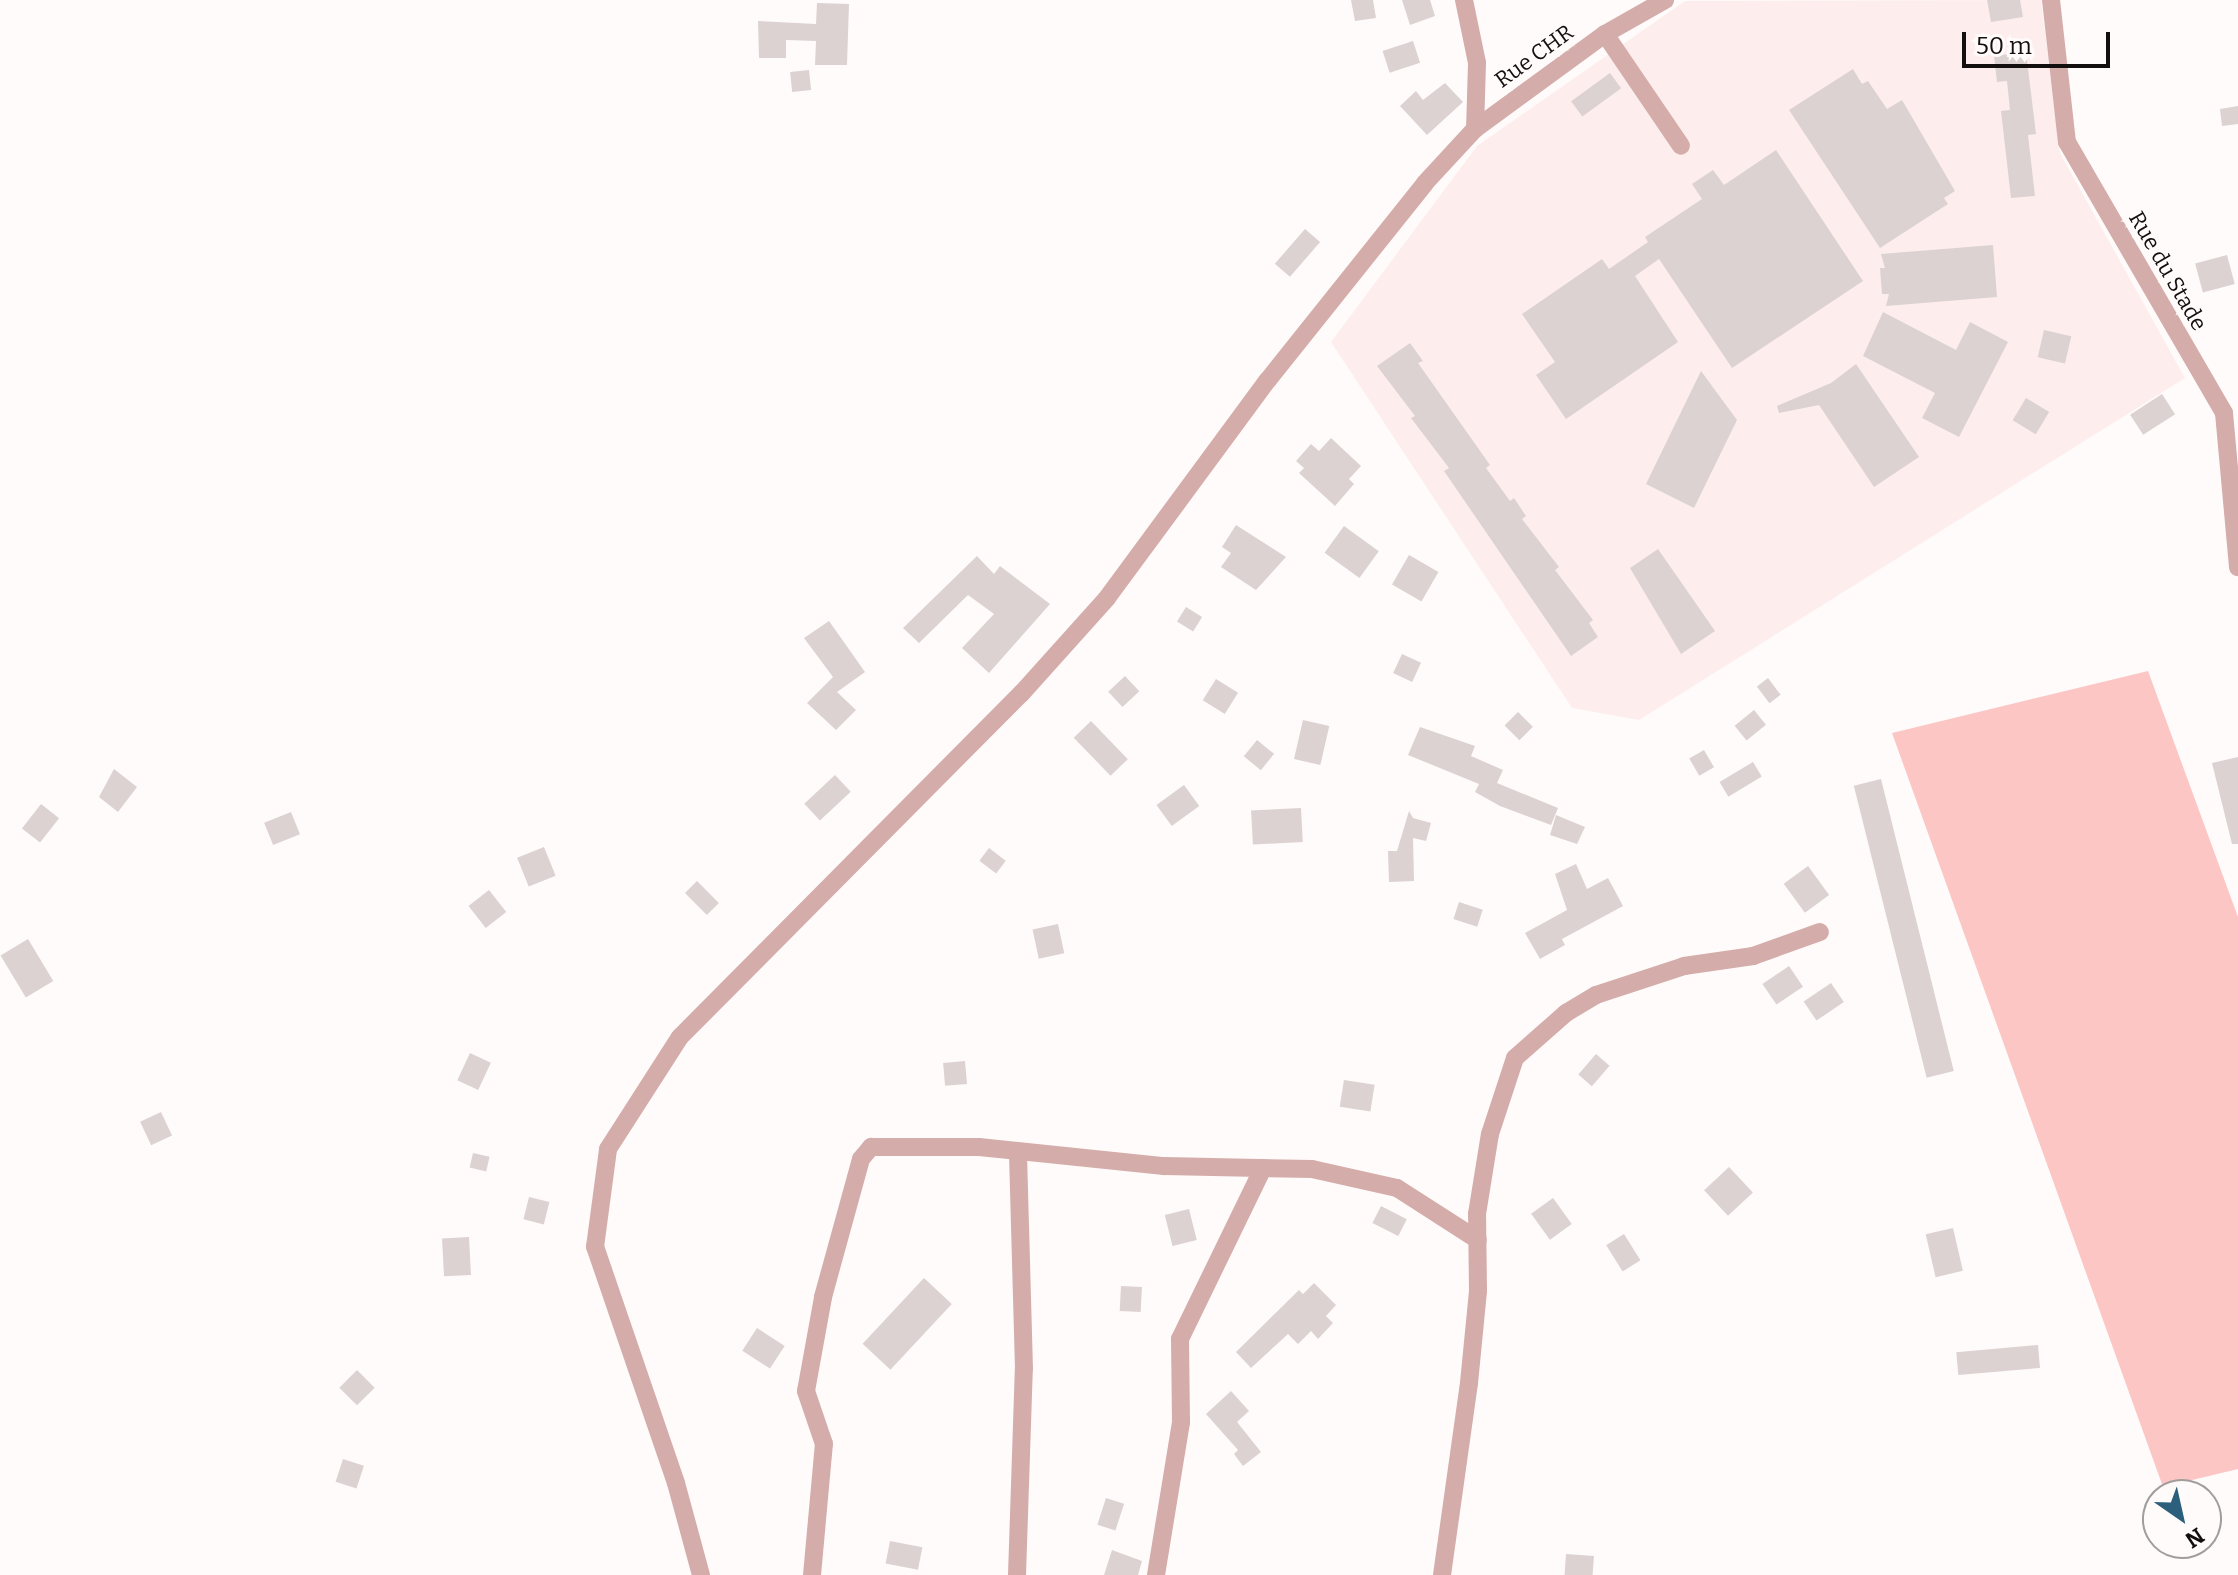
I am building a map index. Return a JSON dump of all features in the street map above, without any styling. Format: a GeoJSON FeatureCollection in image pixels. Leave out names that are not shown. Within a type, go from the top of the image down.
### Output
{"type":"FeatureCollection","features":[{"type":"Feature","properties":{"kind":"street"},"geometry":{"type":"LineString","coordinates":[[1464,0],[1477,63],[1475,129]]}},
{"type":"Feature","properties":{"kind":"street","name":"Rue CHR"},"geometry":{"type":"LineString","coordinates":[[701,1575],[676,1483],[595,1247],[608,1149],[680,1037],[1021,694],[1107,598],[1370,249],[1475,129],[1605,34],[1665,0]]}},
{"type":"Feature","properties":{"kind":"street","name":"Rue du Stade"},"geometry":{"type":"LineString","coordinates":[[2051,0],[2067,142],[2224,413],[2238,567]]}},
{"type":"Feature","properties":{"kind":"street"},"geometry":{"type":"LineString","coordinates":[[1605,34],[1681,146]]}},
{"type":"Feature","properties":{"kind":"street"},"geometry":{"type":"LineString","coordinates":[[2224,413],[2238,446]]}},
{"type":"Feature","properties":{"kind":"street"},"geometry":{"type":"LineString","coordinates":[[1442,1575],[1469,1383],[1477,1214],[1499,1097],[1527,1044],[1596,995],[1684,966],[1753,956],[1820,932]]}},
{"type":"Feature","properties":{"kind":"street"},"geometry":{"type":"LineString","coordinates":[[812,1575],[824,1444],[806,1391],[823,1297],[865,1152],[885,1144],[1164,1166],[1312,1169],[1397,1188],[1478,1240]]}},
{"type":"Feature","properties":{"kind":"street"},"geometry":{"type":"LineString","coordinates":[[1017,1575],[1024,1369],[1018,1153]]}},
{"type":"Feature","properties":{"kind":"street"},"geometry":{"type":"LineString","coordinates":[[1156,1575],[1181,1422],[1180,1339],[1263,1168]]}},
{"type":"Feature","properties":{"kind":"street"},"geometry":{"type":"LineString","coordinates":[[1456,1224],[1477,1214]]}},
{"type":"Feature","properties":{"kind":"shaded area"},"geometry":{"type":"Polygon","coordinates":[[[2041,0],[2060,153],[2185,378],[1639,720],[1572,708],[1331,342],[1477,146],[1685,1],[2041,0]]]}},
{"type":"Feature","properties":{"kind":"shaded area"},"geometry":{"type":"Polygon","coordinates":[[[2148,671],[2238,917],[2238,1469],[2196,1479],[2160,1479],[1892,733],[2148,671]]]}},
{"type":"Feature","properties":{"kind":"building"},"geometry":{"type":"Polygon","coordinates":[[[1351,0],[1373,0],[1376,18],[1355,21],[1351,0]]]}},
{"type":"Feature","properties":{"kind":"building"},"geometry":{"type":"Polygon","coordinates":[[[1402,0],[1430,0],[1435,16],[1410,25],[1402,0]]]}},
{"type":"Feature","properties":{"kind":"building"},"geometry":{"type":"Polygon","coordinates":[[[1987,0],[2020,0],[2023,17],[1991,22],[1987,0]]]}},
{"type":"Feature","properties":{"kind":"building"},"geometry":{"type":"Polygon","coordinates":[[[817,3],[849,4],[847,65],[815,65],[816,41],[786,40],[786,58],[759,58],[758,21],[816,24],[817,3]]]}},
{"type":"Feature","properties":{"kind":"building"},"geometry":{"type":"Polygon","coordinates":[[[1413,41],[1420,63],[1390,73],[1383,51],[1413,41]]]}},
{"type":"Feature","properties":{"kind":"building"},"geometry":{"type":"Polygon","coordinates":[[[2026,52],[2036,134],[2028,135],[2035,196],[2011,198],[2001,111],[2010,110],[2007,81],[1997,82],[1994,56],[2026,52]]]}},
{"type":"Feature","properties":{"kind":"building"},"geometry":{"type":"Polygon","coordinates":[[[1853,69],[1862,84],[1868,81],[1887,109],[1902,100],[1955,191],[1944,198],[1948,204],[1880,248],[1789,110],[1853,69]]]}},
{"type":"Feature","properties":{"kind":"building"},"geometry":{"type":"Polygon","coordinates":[[[809,70],[811,90],[792,92],[790,72],[809,70]]]}},
{"type":"Feature","properties":{"kind":"building"},"geometry":{"type":"Polygon","coordinates":[[[1610,73],[1621,88],[1582,117],[1571,101],[1610,73]]]}},
{"type":"Feature","properties":{"kind":"building"},"geometry":{"type":"Polygon","coordinates":[[[1445,83],[1463,102],[1427,135],[1400,106],[1416,91],[1423,100],[1445,83]]]}},
{"type":"Feature","properties":{"kind":"building"},"geometry":{"type":"Polygon","coordinates":[[[2238,106],[2238,124],[2222,126],[2220,109],[2238,106]]]}},
{"type":"Feature","properties":{"kind":"building"},"geometry":{"type":"Polygon","coordinates":[[[1776,150],[1863,281],[1732,368],[1659,259],[1635,276],[1678,342],[1566,419],[1536,375],[1555,362],[1522,314],[1602,259],[1609,269],[1648,242],[1645,237],[1702,199],[1692,184],[1713,170],[1724,185],[1776,150]]]}},
{"type":"Feature","properties":{"kind":"building"},"geometry":{"type":"Polygon","coordinates":[[[1305,229],[1320,242],[1290,277],[1275,264],[1305,229]]]}},
{"type":"Feature","properties":{"kind":"building"},"geometry":{"type":"Polygon","coordinates":[[[1993,245],[1997,297],[1886,306],[1889,294],[1882,294],[1880,268],[1885,268],[1881,254],[1993,245]]]}},
{"type":"Feature","properties":{"kind":"building"},"geometry":{"type":"Polygon","coordinates":[[[2227,255],[2235,284],[2203,293],[2195,264],[2227,255]]]}},
{"type":"Feature","properties":{"kind":"building"},"geometry":{"type":"Polygon","coordinates":[[[1883,312],[1956,350],[1970,322],[2008,342],[1959,437],[1922,418],[1935,393],[1863,356],[1883,312]]]}},
{"type":"Feature","properties":{"kind":"building"},"geometry":{"type":"Polygon","coordinates":[[[2044,330],[2071,336],[2065,364],[2038,357],[2044,330]]]}},
{"type":"Feature","properties":{"kind":"building"},"geometry":{"type":"Polygon","coordinates":[[[1410,343],[1423,361],[1418,363],[1490,465],[1486,468],[1510,501],[1514,498],[1526,516],[1522,519],[1559,567],[1555,570],[1593,620],[1589,623],[1598,637],[1571,656],[1444,471],[1449,468],[1411,418],[1415,416],[1377,366],[1410,343]]]}},
{"type":"Feature","properties":{"kind":"building"},"geometry":{"type":"Polygon","coordinates":[[[1856,364],[1919,457],[1874,487],[1819,405],[1779,413],[1777,406],[1831,383],[1856,364]]]}},
{"type":"Feature","properties":{"kind":"building"},"geometry":{"type":"Polygon","coordinates":[[[1701,371],[1737,420],[1694,508],[1646,484],[1701,371]]]}},
{"type":"Feature","properties":{"kind":"building"},"geometry":{"type":"Polygon","coordinates":[[[2162,394],[2175,414],[2143,435],[2130,415],[2162,394]]]}},
{"type":"Feature","properties":{"kind":"building"},"geometry":{"type":"Polygon","coordinates":[[[2026,398],[2049,412],[2036,434],[2013,420],[2026,398]]]}},
{"type":"Feature","properties":{"kind":"building"},"geometry":{"type":"Polygon","coordinates":[[[1331,438],[1361,466],[1349,479],[1354,484],[1335,506],[1299,473],[1304,468],[1296,461],[1311,444],[1319,451],[1331,438]]]}},
{"type":"Feature","properties":{"kind":"building"},"geometry":{"type":"Polygon","coordinates":[[[1236,525],[1286,557],[1256,590],[1221,567],[1231,553],[1222,547],[1236,525]]]}},
{"type":"Feature","properties":{"kind":"building"},"geometry":{"type":"Polygon","coordinates":[[[1344,526],[1379,551],[1359,578],[1325,553],[1344,526]]]}},
{"type":"Feature","properties":{"kind":"building"},"geometry":{"type":"Polygon","coordinates":[[[1658,549],[1715,631],[1681,654],[1630,568],[1658,549]]]}},
{"type":"Feature","properties":{"kind":"building"},"geometry":{"type":"Polygon","coordinates":[[[1409,555],[1438,572],[1421,601],[1392,584],[1409,555]]]}},
{"type":"Feature","properties":{"kind":"building"},"geometry":{"type":"Polygon","coordinates":[[[977,556],[994,574],[1000,566],[1050,604],[989,673],[962,648],[994,614],[968,595],[919,643],[903,628],[977,556]]]}},
{"type":"Feature","properties":{"kind":"building"},"geometry":{"type":"Polygon","coordinates":[[[1186,607],[1202,617],[1193,631],[1177,621],[1186,607]]]}},
{"type":"Feature","properties":{"kind":"building"},"geometry":{"type":"Polygon","coordinates":[[[829,621],[865,672],[837,692],[856,710],[836,730],[807,703],[833,677],[804,638],[829,621]]]}},
{"type":"Feature","properties":{"kind":"building"},"geometry":{"type":"Polygon","coordinates":[[[1402,654],[1421,663],[1412,682],[1393,673],[1402,654]]]}},
{"type":"Feature","properties":{"kind":"building"},"geometry":{"type":"Polygon","coordinates":[[[1125,676],[1139,691],[1123,707],[1108,692],[1125,676]]]}},
{"type":"Feature","properties":{"kind":"building"},"geometry":{"type":"Polygon","coordinates":[[[1768,678],[1781,695],[1769,703],[1757,686],[1768,678]]]}},
{"type":"Feature","properties":{"kind":"building"},"geometry":{"type":"Polygon","coordinates":[[[1216,679],[1238,693],[1225,714],[1203,700],[1216,679]]]}},
{"type":"Feature","properties":{"kind":"building"},"geometry":{"type":"Polygon","coordinates":[[[1754,710],[1766,725],[1747,740],[1735,726],[1754,710]]]}},
{"type":"Feature","properties":{"kind":"building"},"geometry":{"type":"Polygon","coordinates":[[[1518,712],[1533,727],[1519,740],[1505,725],[1518,712]]]}},
{"type":"Feature","properties":{"kind":"building"},"geometry":{"type":"Polygon","coordinates":[[[1303,720],[1329,726],[1320,765],[1294,759],[1303,720]]]}},
{"type":"Feature","properties":{"kind":"building"},"geometry":{"type":"Polygon","coordinates":[[[1091,721],[1128,759],[1111,776],[1074,738],[1091,721]]]}},
{"type":"Feature","properties":{"kind":"building"},"geometry":{"type":"Polygon","coordinates":[[[1420,727],[1475,746],[1471,756],[1503,770],[1497,783],[1558,808],[1551,825],[1500,806],[1475,792],[1479,784],[1408,755],[1420,727]]]}},
{"type":"Feature","properties":{"kind":"building"},"geometry":{"type":"Polygon","coordinates":[[[1257,740],[1274,754],[1261,770],[1244,756],[1257,740]]]}},
{"type":"Feature","properties":{"kind":"building"},"geometry":{"type":"Polygon","coordinates":[[[1704,750],[1714,767],[1699,776],[1689,758],[1704,750]]]}},
{"type":"Feature","properties":{"kind":"building"},"geometry":{"type":"Polygon","coordinates":[[[2238,757],[2238,844],[2232,844],[2212,763],[2238,757]]]}},
{"type":"Feature","properties":{"kind":"building"},"geometry":{"type":"Polygon","coordinates":[[[1753,762],[1762,777],[1728,797],[1720,782],[1753,762]]]}},
{"type":"Feature","properties":{"kind":"building"},"geometry":{"type":"Polygon","coordinates":[[[114,769],[137,787],[118,812],[99,797],[114,769]]]}},
{"type":"Feature","properties":{"kind":"building"},"geometry":{"type":"Polygon","coordinates":[[[835,775],[851,792],[820,820],[804,804],[835,775]]]}},
{"type":"Feature","properties":{"kind":"building"},"geometry":{"type":"Polygon","coordinates":[[[1881,779],[1954,1071],[1927,1078],[1854,786],[1881,779]]]}},
{"type":"Feature","properties":{"kind":"building"},"geometry":{"type":"Polygon","coordinates":[[[1184,785],[1199,806],[1172,826],[1156,805],[1184,785]]]}},
{"type":"Feature","properties":{"kind":"building"},"geometry":{"type":"Polygon","coordinates":[[[41,804],[59,818],[40,843],[22,828],[41,804]]]}},
{"type":"Feature","properties":{"kind":"building"},"geometry":{"type":"Polygon","coordinates":[[[1301,808],[1303,842],[1253,845],[1251,811],[1301,808]]]}},
{"type":"Feature","properties":{"kind":"building"},"geometry":{"type":"Polygon","coordinates":[[[1409,811],[1413,818],[1431,823],[1426,841],[1413,838],[1414,881],[1389,882],[1388,851],[1397,851],[1409,811]]]}},
{"type":"Feature","properties":{"kind":"building"},"geometry":{"type":"Polygon","coordinates":[[[291,812],[300,834],[273,845],[264,823],[291,812]]]}},
{"type":"Feature","properties":{"kind":"building"},"geometry":{"type":"Polygon","coordinates":[[[1556,815],[1585,827],[1577,844],[1550,835],[1556,815]]]}},
{"type":"Feature","properties":{"kind":"building"},"geometry":{"type":"Polygon","coordinates":[[[544,847],[556,876],[529,887],[517,858],[544,847]]]}},
{"type":"Feature","properties":{"kind":"building"},"geometry":{"type":"Polygon","coordinates":[[[989,848],[1006,861],[996,873],[979,861],[989,848]]]}},
{"type":"Feature","properties":{"kind":"building"},"geometry":{"type":"Polygon","coordinates":[[[1576,864],[1587,889],[1608,878],[1623,906],[1562,939],[1565,945],[1540,959],[1525,933],[1567,910],[1555,874],[1576,864]]]}},
{"type":"Feature","properties":{"kind":"building"},"geometry":{"type":"Polygon","coordinates":[[[1808,866],[1829,895],[1805,913],[1784,884],[1808,866]]]}},
{"type":"Feature","properties":{"kind":"building"},"geometry":{"type":"Polygon","coordinates":[[[697,881],[719,903],[707,915],[685,893],[697,881]]]}},
{"type":"Feature","properties":{"kind":"building"},"geometry":{"type":"Polygon","coordinates":[[[489,890],[506,912],[486,928],[469,906],[489,890]]]}},
{"type":"Feature","properties":{"kind":"building"},"geometry":{"type":"Polygon","coordinates":[[[1459,902],[1483,910],[1477,927],[1453,919],[1459,902]]]}},
{"type":"Feature","properties":{"kind":"building"},"geometry":{"type":"Polygon","coordinates":[[[1058,924],[1064,953],[1039,959],[1033,929],[1058,924]]]}},
{"type":"Feature","properties":{"kind":"building"},"geometry":{"type":"Polygon","coordinates":[[[28,939],[53,981],[26,997],[1,955],[28,939]]]}},
{"type":"Feature","properties":{"kind":"building"},"geometry":{"type":"Polygon","coordinates":[[[1789,966],[1803,987],[1776,1005],[1762,984],[1789,966]]]}},
{"type":"Feature","properties":{"kind":"building"},"geometry":{"type":"Polygon","coordinates":[[[1831,983],[1844,1002],[1817,1021],[1804,1001],[1831,983]]]}},
{"type":"Feature","properties":{"kind":"building"},"geometry":{"type":"Polygon","coordinates":[[[470,1053],[491,1063],[478,1090],[457,1080],[470,1053]]]}},
{"type":"Feature","properties":{"kind":"building"},"geometry":{"type":"Polygon","coordinates":[[[1596,1054],[1610,1066],[1592,1086],[1578,1074],[1596,1054]]]}},
{"type":"Feature","properties":{"kind":"building"},"geometry":{"type":"Polygon","coordinates":[[[965,1061],[967,1084],[945,1086],[943,1063],[965,1061]]]}},
{"type":"Feature","properties":{"kind":"building"},"geometry":{"type":"Polygon","coordinates":[[[1344,1080],[1375,1085],[1370,1112],[1340,1107],[1344,1080]]]}},
{"type":"Feature","properties":{"kind":"building"},"geometry":{"type":"Polygon","coordinates":[[[161,1112],[172,1136],[151,1145],[140,1122],[161,1112]]]}},
{"type":"Feature","properties":{"kind":"building"},"geometry":{"type":"Polygon","coordinates":[[[473,1153],[490,1157],[486,1171],[470,1168],[473,1153]]]}},
{"type":"Feature","properties":{"kind":"building"},"geometry":{"type":"Polygon","coordinates":[[[1729,1167],[1753,1193],[1728,1216],[1704,1190],[1729,1167]]]}},
{"type":"Feature","properties":{"kind":"building"},"geometry":{"type":"Polygon","coordinates":[[[529,1197],[549,1202],[544,1224],[523,1219],[529,1197]]]}},
{"type":"Feature","properties":{"kind":"building"},"geometry":{"type":"Polygon","coordinates":[[[1553,1198],[1572,1224],[1550,1240],[1531,1214],[1553,1198]]]}},
{"type":"Feature","properties":{"kind":"building"},"geometry":{"type":"Polygon","coordinates":[[[1381,1206],[1407,1219],[1398,1236],[1372,1223],[1381,1206]]]}},
{"type":"Feature","properties":{"kind":"building"},"geometry":{"type":"Polygon","coordinates":[[[1189,1209],[1197,1240],[1172,1246],[1165,1215],[1189,1209]]]}},
{"type":"Feature","properties":{"kind":"building"},"geometry":{"type":"Polygon","coordinates":[[[1953,1228],[1963,1271],[1936,1277],[1926,1234],[1953,1228]]]}},
{"type":"Feature","properties":{"kind":"building"},"geometry":{"type":"Polygon","coordinates":[[[1624,1234],[1640,1260],[1623,1271],[1606,1245],[1624,1234]]]}},
{"type":"Feature","properties":{"kind":"building"},"geometry":{"type":"Polygon","coordinates":[[[469,1237],[471,1275],[444,1276],[442,1238],[469,1237]]]}},
{"type":"Feature","properties":{"kind":"building"},"geometry":{"type":"Polygon","coordinates":[[[924,1278],[952,1304],[890,1370],[863,1344],[924,1278]]]}},
{"type":"Feature","properties":{"kind":"building"},"geometry":{"type":"Polygon","coordinates":[[[1314,1283],[1336,1305],[1326,1316],[1333,1323],[1318,1339],[1311,1331],[1298,1344],[1288,1334],[1251,1368],[1236,1352],[1299,1290],[1303,1294],[1314,1283]]]}},
{"type":"Feature","properties":{"kind":"building"},"geometry":{"type":"Polygon","coordinates":[[[1121,1286],[1142,1287],[1141,1312],[1120,1311],[1121,1286]]]}},
{"type":"Feature","properties":{"kind":"building"},"geometry":{"type":"Polygon","coordinates":[[[757,1328],[785,1346],[770,1369],[742,1351],[757,1328]]]}},
{"type":"Feature","properties":{"kind":"building"},"geometry":{"type":"Polygon","coordinates":[[[2038,1345],[2040,1368],[1958,1375],[1956,1352],[2038,1345]]]}},
{"type":"Feature","properties":{"kind":"building"},"geometry":{"type":"Polygon","coordinates":[[[357,1370],[375,1388],[357,1405],[339,1388],[357,1370]]]}},
{"type":"Feature","properties":{"kind":"building"},"geometry":{"type":"Polygon","coordinates":[[[1231,1391],[1249,1411],[1237,1422],[1261,1452],[1243,1466],[1234,1454],[1238,1450],[1206,1414],[1231,1391]]]}},
{"type":"Feature","properties":{"kind":"building"},"geometry":{"type":"Polygon","coordinates":[[[343,1459],[364,1466],[357,1489],[336,1482],[343,1459]]]}},
{"type":"Feature","properties":{"kind":"building"},"geometry":{"type":"Polygon","coordinates":[[[1106,1498],[1124,1504],[1115,1531],[1097,1525],[1106,1498]]]}},
{"type":"Feature","properties":{"kind":"building"},"geometry":{"type":"Polygon","coordinates":[[[890,1541],[922,1547],[918,1570],[886,1564],[890,1541]]]}},
{"type":"Feature","properties":{"kind":"building"},"geometry":{"type":"Polygon","coordinates":[[[1112,1550],[1142,1561],[1138,1575],[1104,1575],[1112,1550]]]}},
{"type":"Feature","properties":{"kind":"building"},"geometry":{"type":"Polygon","coordinates":[[[1566,1554],[1594,1556],[1593,1575],[1565,1575],[1566,1554]]]}}]}
